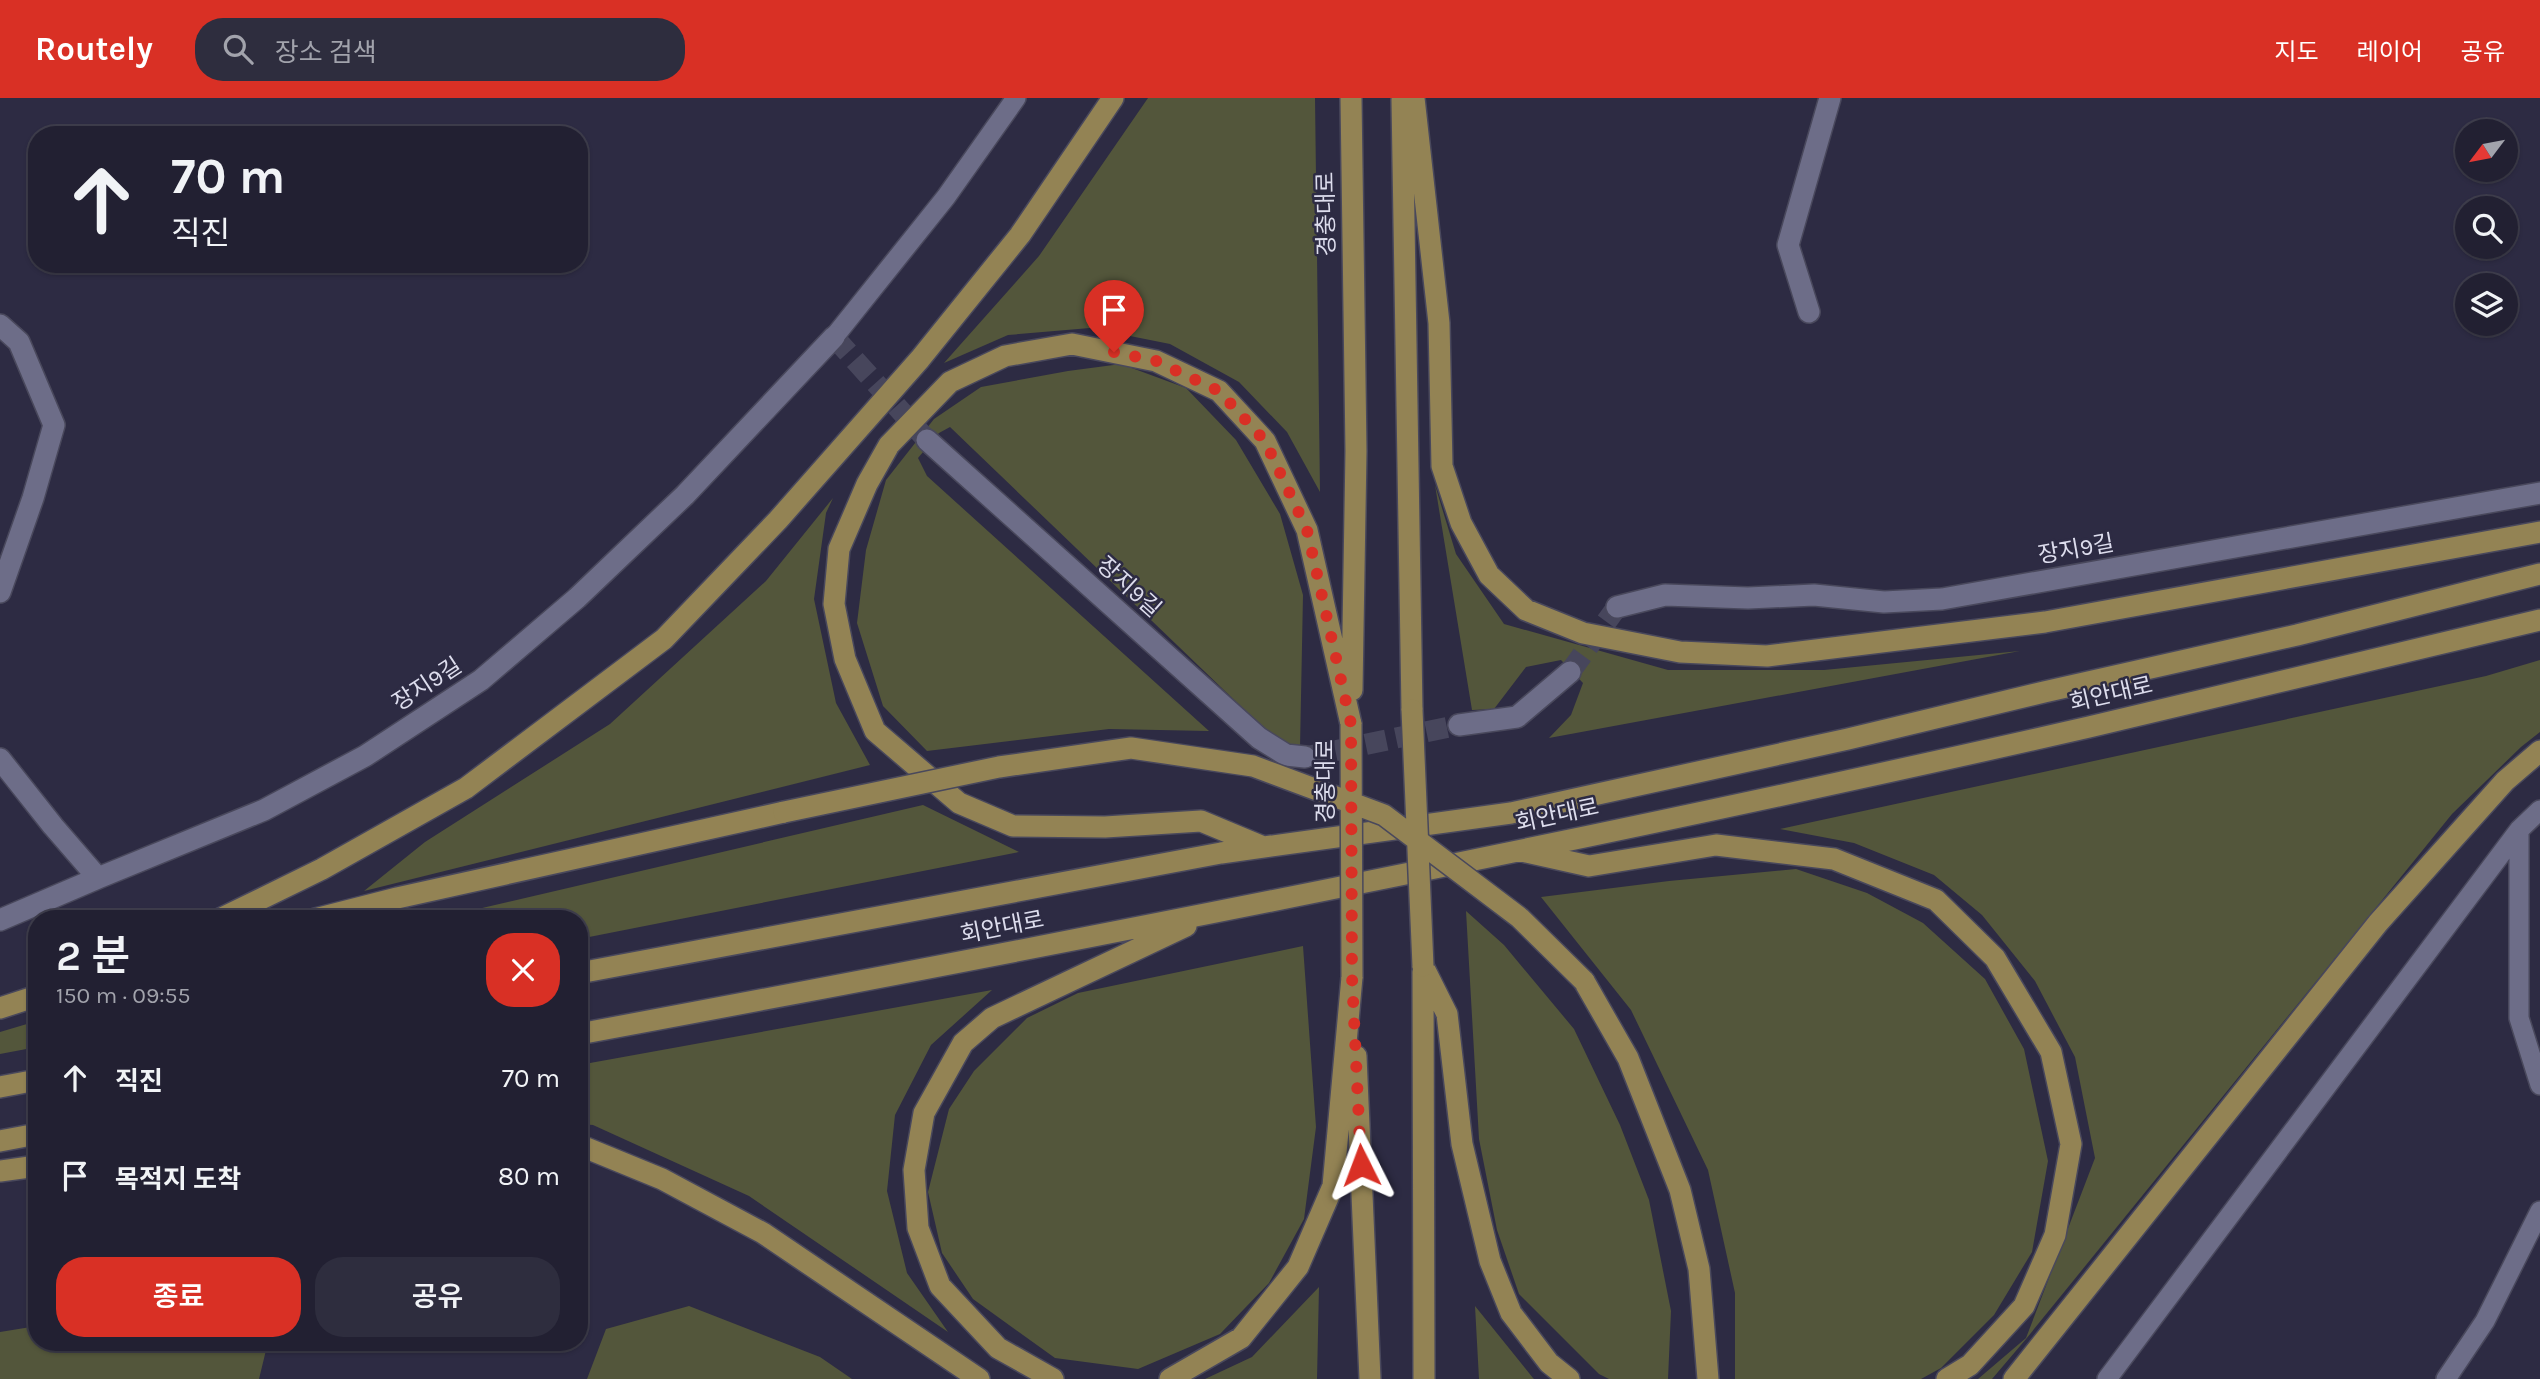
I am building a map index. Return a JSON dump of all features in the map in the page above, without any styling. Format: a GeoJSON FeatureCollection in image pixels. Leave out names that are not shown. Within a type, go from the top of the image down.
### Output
{"type":"FeatureCollection","features":[{"type":"Feature","properties":{"kind":"main road"},"geometry":{"type":"LineString","coordinates":[[238,910],[322,869],[466,788],[664,639],[778,520],[920,359],[1020,235],[1113,98]]}},
{"type":"Feature","properties":{"kind":"main road","name":"경충대로"},"geometry":{"type":"LineString","coordinates":[[1351,98],[1356,451],[1351,724],[1352,977],[1370,1379]]}},
{"type":"Feature","properties":{"kind":"main road"},"geometry":{"type":"LineString","coordinates":[[1402,98],[1412,710],[1423,966],[1424,1379]]}},
{"type":"Feature","properties":{"kind":"main road"},"geometry":{"type":"LineString","coordinates":[[1414,98],[1439,323],[1442,466],[1461,523],[1489,575],[1526,610],[1583,633],[1680,652],[1767,656],[2045,622],[2540,532]]}},
{"type":"Feature","properties":{"kind":"main road"},"geometry":{"type":"LineString","coordinates":[[1263,847],[1200,821],[1105,827],[1013,826],[959,803],[875,731],[845,659],[834,604],[839,549],[867,484],[889,445],[950,382],[1005,356],[1072,344],[1156,361],[1219,391],[1265,441],[1307,530],[1351,724]]}},
{"type":"Feature","properties":{"kind":"main road","name":"회안대로"},"geometry":{"type":"LineString","coordinates":[[588,972],[1220,853],[1511,813],[1848,739],[2297,635],[2540,574]]}},
{"type":"Feature","properties":{"kind":"main road","name":"회안대로"},"geometry":{"type":"LineString","coordinates":[[588,1032],[920,971],[1517,850],[2086,727],[2540,620]]}},
{"type":"Feature","properties":{"kind":"main road"},"geometry":{"type":"LineString","coordinates":[[350,910],[784,812],[999,767],[1131,748],[1253,766],[1384,814],[1520,918],[1584,981],[1628,1058],[1680,1190],[1699,1269],[1708,1379]]}},
{"type":"Feature","properties":{"kind":"main road"},"geometry":{"type":"LineString","coordinates":[[2014,1379],[2378,923],[2505,781],[2540,751]]}},
{"type":"Feature","properties":{"kind":"main road"},"geometry":{"type":"LineString","coordinates":[[1517,850],[1589,866],[1716,845],[1834,859],[1936,900],[1995,958],[2051,1052],[2071,1144],[2055,1235],[2024,1306],[1970,1365],[1947,1379]]}},
{"type":"Feature","properties":{"kind":"main road"},"geometry":{"type":"LineString","coordinates":[[1053,1379],[998,1348],[940,1286],[918,1228],[914,1170],[924,1113],[963,1043],[992,1018],[1217,911]]}},
{"type":"Feature","properties":{"kind":"main road"},"geometry":{"type":"LineString","coordinates":[[1423,966],[1447,1014],[1462,1143],[1490,1261],[1511,1313],[1549,1363],[1569,1379]]}},
{"type":"Feature","properties":{"kind":"main road"},"geometry":{"type":"LineString","coordinates":[[1170,1379],[1241,1338],[1298,1267],[1333,1186],[1352,977]]}},
{"type":"Feature","properties":{"kind":"main road"},"geometry":{"type":"LineString","coordinates":[[0,1008],[28,999]]}},
{"type":"Feature","properties":{"kind":"main road"},"geometry":{"type":"LineString","coordinates":[[0,1087],[28,1082]]}},
{"type":"Feature","properties":{"kind":"main road"},"geometry":{"type":"LineString","coordinates":[[0,1141],[28,1136]]}},
{"type":"Feature","properties":{"kind":"main road"},"geometry":{"type":"LineString","coordinates":[[588,1149],[662,1180],[763,1233],[979,1379]]}},
{"type":"Feature","properties":{"kind":"main road"},"geometry":{"type":"LineString","coordinates":[[0,1171],[28,1167]]}},
{"type":"Feature","properties":{"kind":"street"},"geometry":{"type":"LineString","coordinates":[[1809,312],[1788,246],[1830,98]]}},
{"type":"Feature","properties":{"kind":"street"},"geometry":{"type":"LineString","coordinates":[[0,325],[19,342],[54,425],[33,498],[0,592]]}},
{"type":"Feature","properties":{"kind":"street","name":"장지9길"},"geometry":{"type":"LineString","coordinates":[[0,920],[264,810],[365,756],[481,680],[577,598],[685,495],[834,337]]}},
{"type":"Feature","properties":{"kind":"street","name":"장지9길"},"geometry":{"type":"LineString","coordinates":[[926,440],[1259,738],[1286,755],[1305,757]]}},
{"type":"Feature","properties":{"kind":"street","name":"장지9길"},"geometry":{"type":"LineString","coordinates":[[1617,607],[1665,595],[1748,598],[1814,595],[1884,602],[1942,599],[2540,493]]}},
{"type":"Feature","properties":{"kind":"street"},"geometry":{"type":"LineString","coordinates":[[1459,725],[1517,717],[1570,672]]}},
{"type":"Feature","properties":{"kind":"street"},"geometry":{"type":"LineString","coordinates":[[0,759],[98,878]]}},
{"type":"Feature","properties":{"kind":"lane"},"geometry":{"type":"LineString","coordinates":[[834,337],[946,197],[1016,98]]}},
{"type":"Feature","properties":{"kind":"lane"},"geometry":{"type":"LineString","coordinates":[[2107,1379],[2519,830],[2540,810]]}},
{"type":"Feature","properties":{"kind":"lane"},"geometry":{"type":"LineString","coordinates":[[2519,830],[2519,1018],[2540,1085]]}},
{"type":"Feature","properties":{"kind":"lane"},"geometry":{"type":"LineString","coordinates":[[2446,1379],[2485,1321],[2540,1211]]}},
{"type":"Feature","properties":{"kind":"green space"},"geometry":{"type":"Polygon","coordinates":[[[1148,98],[1315,98],[1320,492],[1287,432],[1239,382],[1170,344],[1090,328],[1008,335],[944,363],[1039,256],[1148,98]]]}},
{"type":"Feature","properties":{"kind":"green space"},"geometry":{"type":"Polygon","coordinates":[[[1121,364],[1186,388],[1236,440],[1280,514],[1303,595],[1300,748],[1277,741],[950,427],[939,433],[918,458],[927,476],[1209,731],[1109,729],[927,751],[883,706],[857,623],[866,550],[886,480],[934,419],[981,387],[1121,364]]]}},
{"type":"Feature","properties":{"kind":"green space"},"geometry":{"type":"Polygon","coordinates":[[[1435,485],[1456,554],[1504,624],[1668,670],[1824,670],[2020,651],[1549,738],[1571,715],[1583,683],[1561,660],[1526,667],[1494,709],[1472,710],[1435,485]]]}},
{"type":"Feature","properties":{"kind":"green space"},"geometry":{"type":"Polygon","coordinates":[[[833,498],[826,513],[814,599],[836,703],[870,765],[364,891],[425,842],[610,724],[766,581],[833,498]]]}},
{"type":"Feature","properties":{"kind":"green space"},"geometry":{"type":"Polygon","coordinates":[[[2540,660],[2540,732],[2452,814],[2026,1339],[1992,1379],[1978,1379],[2026,1338],[2095,1158],[2075,1057],[2035,981],[1982,915],[1934,875],[1854,843],[1780,829],[2486,676],[2540,660]]]}},
{"type":"Feature","properties":{"kind":"green space"},"geometry":{"type":"Polygon","coordinates":[[[923,805],[1019,852],[588,937],[588,910],[474,910],[923,805]]]}},
{"type":"Feature","properties":{"kind":"green space"},"geometry":{"type":"Polygon","coordinates":[[[1796,869],[1867,893],[1923,923],[1985,979],[2024,1049],[2048,1161],[2032,1252],[1994,1315],[1941,1368],[1921,1379],[1735,1379],[1735,1293],[1708,1170],[1631,1010],[1541,897],[1796,869]]]}},
{"type":"Feature","properties":{"kind":"green space"},"geometry":{"type":"Polygon","coordinates":[[[1466,911],[1504,945],[1574,1029],[1620,1125],[1649,1200],[1671,1311],[1668,1379],[1609,1379],[1599,1374],[1519,1294],[1497,1230],[1479,1139],[1466,911]]]}},
{"type":"Feature","properties":{"kind":"green space"},"geometry":{"type":"Polygon","coordinates":[[[1303,946],[1316,1127],[1304,1219],[1269,1283],[1220,1334],[1138,1369],[1055,1358],[973,1299],[942,1253],[928,1192],[949,1109],[974,1071],[1027,1018],[1078,993],[1303,946]]]}},
{"type":"Feature","properties":{"kind":"green space"},"geometry":{"type":"Polygon","coordinates":[[[992,990],[931,1045],[895,1115],[887,1191],[907,1273],[948,1332],[749,1196],[588,1125],[588,1063],[992,990]]]}},
{"type":"Feature","properties":{"kind":"green space"},"geometry":{"type":"Polygon","coordinates":[[[28,1024],[28,1049],[0,1054],[0,1032],[28,1024]]]}},
{"type":"Feature","properties":{"kind":"green space"},"geometry":{"type":"Polygon","coordinates":[[[1319,1287],[1317,1379],[1205,1379],[1252,1357],[1319,1287]]]}},
{"type":"Feature","properties":{"kind":"green space"},"geometry":{"type":"Polygon","coordinates":[[[689,1306],[820,1357],[852,1379],[587,1379],[606,1329],[689,1306]]]}},
{"type":"Feature","properties":{"kind":"green space"},"geometry":{"type":"Polygon","coordinates":[[[1475,1306],[1533,1378],[1534,1379],[1479,1379],[1475,1306]]]}},
{"type":"Feature","properties":{"kind":"green space"},"geometry":{"type":"Polygon","coordinates":[[[28,1327],[28,1351],[266,1351],[259,1379],[0,1379],[0,1332],[28,1327]]]}},
{"type":"Feature","properties":{"kind":"tunnel"},"geometry":{"type":"LineString","coordinates":[[834,337],[927,440]]}},
{"type":"Feature","properties":{"kind":"tunnel"},"geometry":{"type":"LineString","coordinates":[[1570,672],[1617,607]]}},
{"type":"Feature","properties":{"kind":"tunnel"},"geometry":{"type":"LineString","coordinates":[[1305,757],[1459,725]]}},
{"type":"Feature","properties":{"kind":"route"},"geometry":{"type":"LineString","coordinates":[[1114,352],[1156,361],[1219,391],[1265,441],[1307,530],[1351,724],[1352,977],[1361,1165]]}}]}
